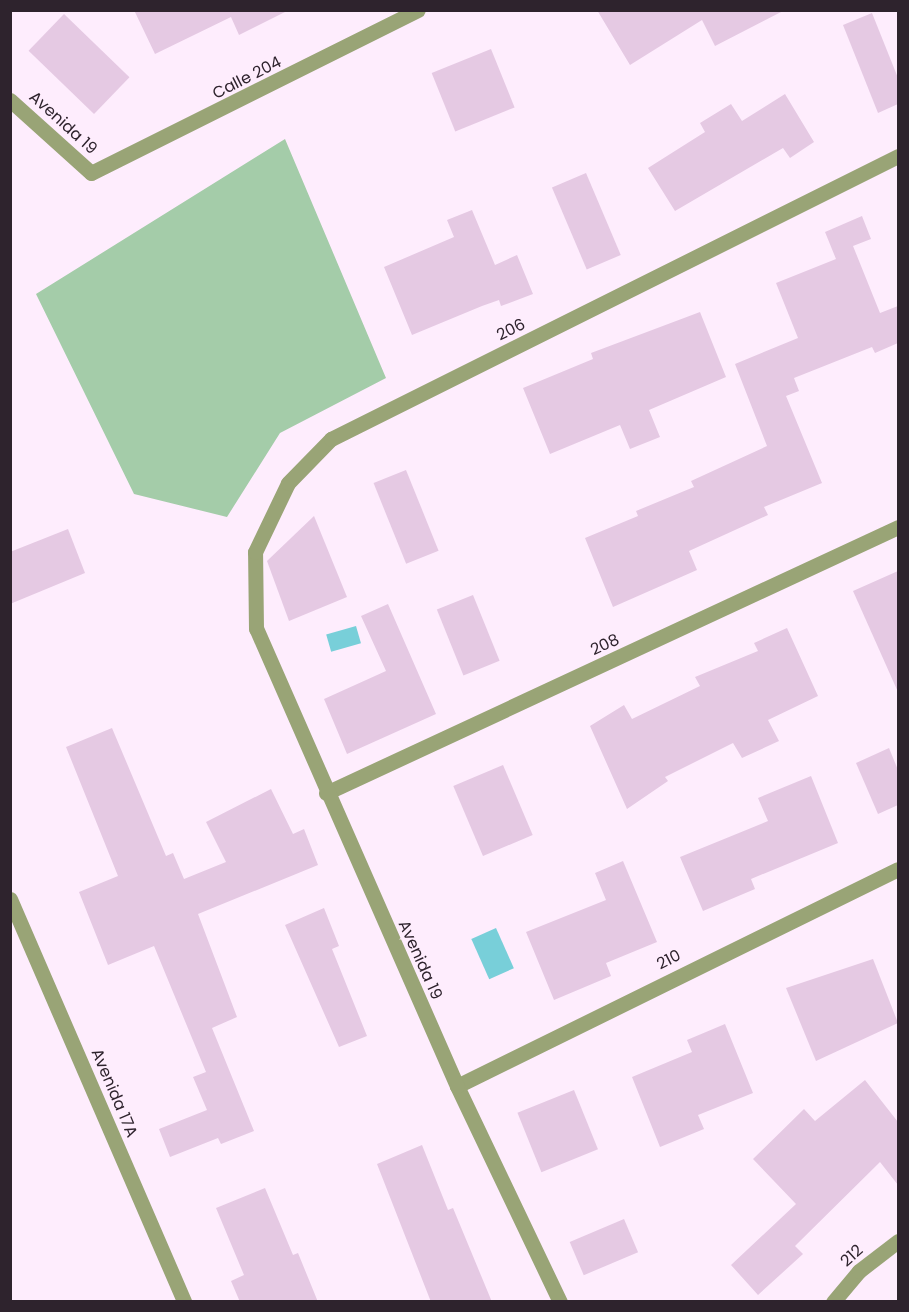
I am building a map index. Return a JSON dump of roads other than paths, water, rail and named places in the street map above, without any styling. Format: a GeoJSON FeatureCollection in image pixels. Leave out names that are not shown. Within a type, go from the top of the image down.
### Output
{"type":"FeatureCollection","features":[{"type":"Feature","properties":{"kind":"street","name":"Calle 204"},"geometry":{"type":"LineString","coordinates":[[91,173],[418,10]]}},
{"type":"Feature","properties":{"kind":"street","name":"Avenida 19"},"geometry":{"type":"LineString","coordinates":[[10,100],[91,173]]}},
{"type":"Feature","properties":{"kind":"street","name":"206"},"geometry":{"type":"LineString","coordinates":[[256,629],[255,552],[288,483],[331,439],[898,156]]}},
{"type":"Feature","properties":{"kind":"street","name":"208"},"geometry":{"type":"LineString","coordinates":[[326,793],[898,527]]}},
{"type":"Feature","properties":{"kind":"street","name":"Avenida 19"},"geometry":{"type":"LineString","coordinates":[[256,629],[326,793],[457,1086],[560,1302]]}},
{"type":"Feature","properties":{"kind":"street","name":"210"},"geometry":{"type":"LineString","coordinates":[[457,1086],[898,869]]}},
{"type":"Feature","properties":{"kind":"street","name":"Avenida 17A"},"geometry":{"type":"LineString","coordinates":[[10,899],[184,1302]]}},
{"type":"Feature","properties":{"kind":"street","name":"212"},"geometry":{"type":"LineString","coordinates":[[832,1302],[859,1270],[898,1241]]}},
{"type":"Feature","properties":{"kind":"water"},"geometry":{"type":"Polygon","coordinates":[[[356,626],[361,643],[331,652],[326,635],[356,626]]]}},
{"type":"Feature","properties":{"kind":"water"},"geometry":{"type":"Polygon","coordinates":[[[496,928],[514,968],[489,979],[471,939],[496,928]]]}}]}
